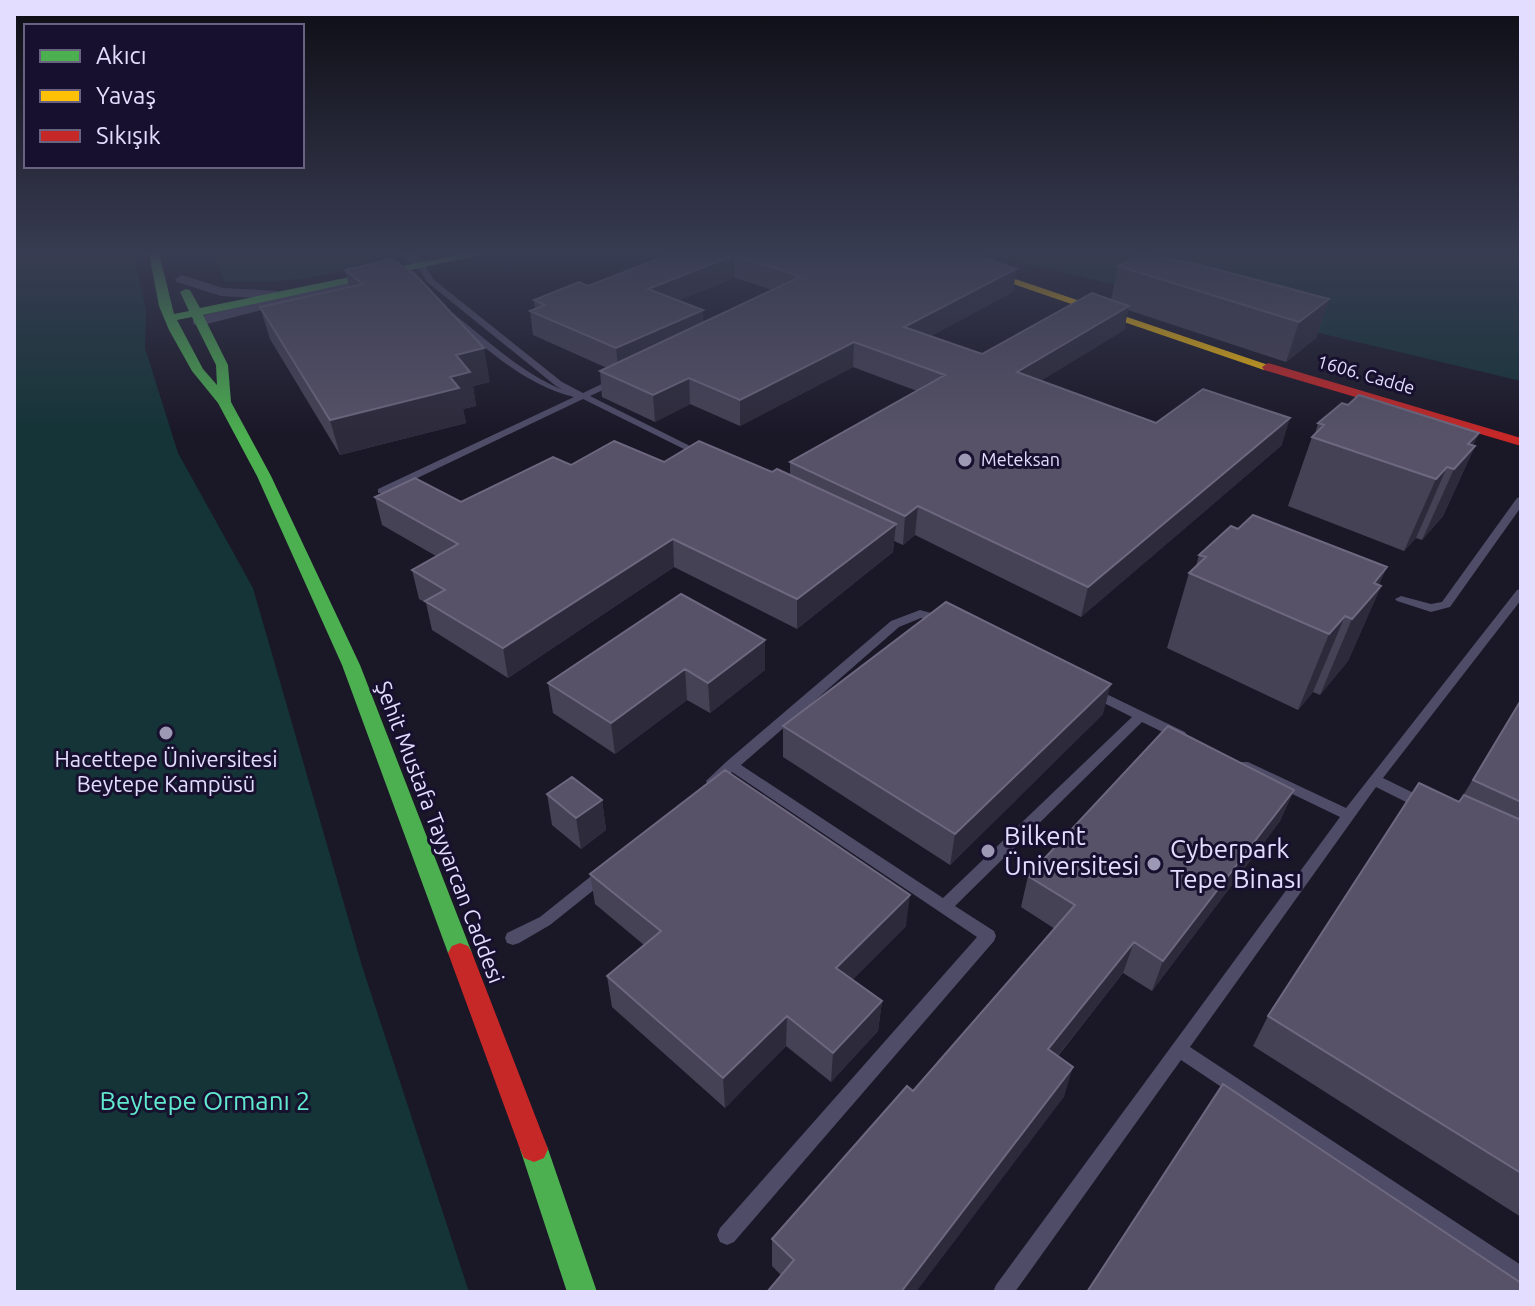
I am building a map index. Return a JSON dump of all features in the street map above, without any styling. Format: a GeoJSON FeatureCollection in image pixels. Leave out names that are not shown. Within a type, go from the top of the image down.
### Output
{"type":"FeatureCollection","features":[{"type":"Feature","properties":{"kind":"main road","name":"Şehit Mustafa Tayyarcan Caddesi"},"geometry":{"type":"LineString","coordinates":[[170,314],[198,371],[224,402],[278,505],[351,665],[526,1126],[582,1292]]}},
{"type":"Feature","properties":{"kind":"main road","name":"Şehit Mustafa Tayyarcan Caddesi"},"geometry":{"type":"LineString","coordinates":[[196,314],[222,365],[224,402]]}},
{"type":"Feature","properties":{"kind":"main road"},"geometry":{"type":"LineString","coordinates":[[172,322],[208,314]]}},
{"type":"Feature","properties":{"kind":"main road","name":"1606. Cadde"},"geometry":{"type":"LineString","coordinates":[[1109,314],[1257,364],[1521,442]]}},
{"type":"Feature","properties":{"kind":"street"},"geometry":{"type":"LineString","coordinates":[[197,317],[218,314]]}},
{"type":"Feature","properties":{"kind":"street"},"geometry":{"type":"LineString","coordinates":[[213,343],[231,322],[247,314]]}},
{"type":"Feature","properties":{"kind":"lane"},"geometry":{"type":"LineString","coordinates":[[448,314],[536,381],[556,393],[582,396]]}},
{"type":"Feature","properties":{"kind":"lane"},"geometry":{"type":"LineString","coordinates":[[472,314],[541,370],[582,396],[710,458]]}},
{"type":"Feature","properties":{"kind":"lane"},"geometry":{"type":"LineString","coordinates":[[382,491],[622,378]]}},
{"type":"Feature","properties":{"kind":"lane"},"geometry":{"type":"LineString","coordinates":[[1401,599],[1431,608],[1446,605],[1521,500]]}},
{"type":"Feature","properties":{"kind":"lane"},"geometry":{"type":"LineString","coordinates":[[1003,1292],[1374,780],[1521,592]]}},
{"type":"Feature","properties":{"kind":"lane"},"geometry":{"type":"LineString","coordinates":[[697,795],[895,624],[920,614],[960,627]]}},
{"type":"Feature","properties":{"kind":"lane"},"geometry":{"type":"LineString","coordinates":[[1085,689],[1196,743]]}},
{"type":"Feature","properties":{"kind":"lane"},"geometry":{"type":"LineString","coordinates":[[944,907],[1140,716]]}},
{"type":"Feature","properties":{"kind":"lane"},"geometry":{"type":"LineString","coordinates":[[1224,756],[1349,815]]}},
{"type":"Feature","properties":{"kind":"lane"},"geometry":{"type":"LineString","coordinates":[[727,1235],[988,936],[731,765]]}},
{"type":"Feature","properties":{"kind":"lane"},"geometry":{"type":"LineString","coordinates":[[1374,780],[1441,813]]}},
{"type":"Feature","properties":{"kind":"lane"},"geometry":{"type":"LineString","coordinates":[[513,938],[545,921],[616,863]]}},
{"type":"Feature","properties":{"kind":"lane"},"geometry":{"type":"LineString","coordinates":[[1179,1049],[1521,1277]]}},
{"type":"Feature","properties":{"kind":"green space","name":"Beytepe Ormanı 2"},"geometry":{"type":"Polygon","coordinates":[[[14,314],[146,314],[145,348],[178,453],[253,588],[362,966],[469,1292],[14,1292],[14,314]]]}},
{"type":"Feature","properties":{"kind":"green space"},"geometry":{"type":"Polygon","coordinates":[[[1239,314],[1521,314],[1521,381],[1239,314]]]}},
{"type":"Feature","properties":{"kind":"building"},"geometry":{"type":"Polygon","coordinates":[[[264,314],[452,314],[484,348],[456,355],[470,372],[450,377],[459,388],[330,420],[264,314]]]}},
{"type":"Feature","properties":{"kind":"building"},"geometry":{"type":"Polygon","coordinates":[[[537,314],[694,314],[616,348],[537,314]]]}},
{"type":"Feature","properties":{"kind":"building"},"geometry":{"type":"Polygon","coordinates":[[[721,314],[929,314],[904,327],[982,354],[1054,314],[1116,314],[1017,372],[1156,423],[1203,389],[1290,418],[1088,587],[918,506],[905,516],[790,462],[945,375],[854,342],[740,400],[689,378],[653,395],[600,371],[721,314]]]}},
{"type":"Feature","properties":{"kind":"building"},"geometry":{"type":"Polygon","coordinates":[[[1273,314],[1310,314],[1299,322],[1273,314]]]}},
{"type":"Feature","properties":{"kind":"building"},"geometry":{"type":"Polygon","coordinates":[[[1359,395],[1479,433],[1468,444],[1475,446],[1454,469],[1447,467],[1436,479],[1312,437],[1324,425],[1318,423],[1342,403],[1348,405],[1359,395]]]}},
{"type":"Feature","properties":{"kind":"building"},"geometry":{"type":"Polygon","coordinates":[[[614,441],[664,462],[699,441],[772,472],[777,469],[896,524],[797,599],[673,539],[503,648],[425,601],[445,590],[412,570],[458,544],[375,497],[415,478],[461,502],[553,457],[571,465],[614,441]]]}},
{"type":"Feature","properties":{"kind":"building"},"geometry":{"type":"Polygon","coordinates":[[[1253,515],[1387,567],[1374,583],[1381,586],[1352,619],[1345,616],[1329,634],[1189,573],[1206,557],[1199,555],[1231,526],[1238,529],[1253,515]]]}},
{"type":"Feature","properties":{"kind":"building"},"geometry":{"type":"Polygon","coordinates":[[[681,594],[765,640],[708,683],[685,669],[611,723],[548,683],[681,594]]]}},
{"type":"Feature","properties":{"kind":"building"},"geometry":{"type":"Polygon","coordinates":[[[946,602],[1111,684],[955,834],[783,726],[946,602]]]}},
{"type":"Feature","properties":{"kind":"building"},"geometry":{"type":"Polygon","coordinates":[[[1521,700],[1521,802],[1473,780],[1521,700]]]}},
{"type":"Feature","properties":{"kind":"building"},"geometry":{"type":"Polygon","coordinates":[[[1168,726],[1294,790],[1163,961],[1134,942],[1048,1049],[1073,1067],[901,1292],[767,1292],[794,1260],[772,1239],[907,1086],[913,1091],[1075,905],[1028,876],[1168,726]]]}},
{"type":"Feature","properties":{"kind":"building"},"geometry":{"type":"Polygon","coordinates":[[[725,770],[910,895],[836,968],[882,1001],[833,1053],[787,1016],[723,1078],[607,976],[661,931],[590,874],[725,770]]]}},
{"type":"Feature","properties":{"kind":"building"},"geometry":{"type":"Polygon","coordinates":[[[572,777],[602,800],[576,818],[547,794],[572,777]]]}},
{"type":"Feature","properties":{"kind":"building"},"geometry":{"type":"Polygon","coordinates":[[[1419,783],[1459,802],[1464,795],[1521,820],[1521,1173],[1268,1016],[1419,783]]]}},
{"type":"Feature","properties":{"kind":"building"},"geometry":{"type":"Polygon","coordinates":[[[1223,1084],[1521,1283],[1521,1292],[1087,1292],[1223,1084]]]}},
{"type":"Feature","properties":{"kind":"traffic: fast"},"geometry":{"type":"LineString","coordinates":[[168,314],[198,371],[224,402],[264,476],[351,665],[460,953]]}},
{"type":"Feature","properties":{"kind":"traffic: fast"},"geometry":{"type":"LineString","coordinates":[[170,318],[190,314]]}},
{"type":"Feature","properties":{"kind":"traffic: fast"},"geometry":{"type":"LineString","coordinates":[[197,314],[222,365],[224,402]]}},
{"type":"Feature","properties":{"kind":"traffic: fast"},"geometry":{"type":"LineString","coordinates":[[534,1149],[582,1292]]}},
{"type":"Feature","properties":{"kind":"traffic: slow"},"geometry":{"type":"LineString","coordinates":[[1110,314],[1268,367]]}},
{"type":"Feature","properties":{"kind":"traffic: jam"},"geometry":{"type":"LineString","coordinates":[[1268,367],[1521,442]]}},
{"type":"Feature","properties":{"kind":"traffic: jam"},"geometry":{"type":"LineString","coordinates":[[460,953],[534,1149]]}},
{"type":"Feature","properties":{"kind":"place","name":"Meteksan"},"geometry":{"type":"Point","coordinates":[965,460]}},
{"type":"Feature","properties":{"kind":"place","name":"Hacettepe Üniversitesi Beytepe Kampüsü"},"geometry":{"type":"Point","coordinates":[166,733]}},
{"type":"Feature","properties":{"kind":"place","name":"Bilkent Üniversitesi"},"geometry":{"type":"Point","coordinates":[988,851]}},
{"type":"Feature","properties":{"kind":"place","name":"Cyberpark Tepe Binası"},"geometry":{"type":"Point","coordinates":[1154,864]}}]}
